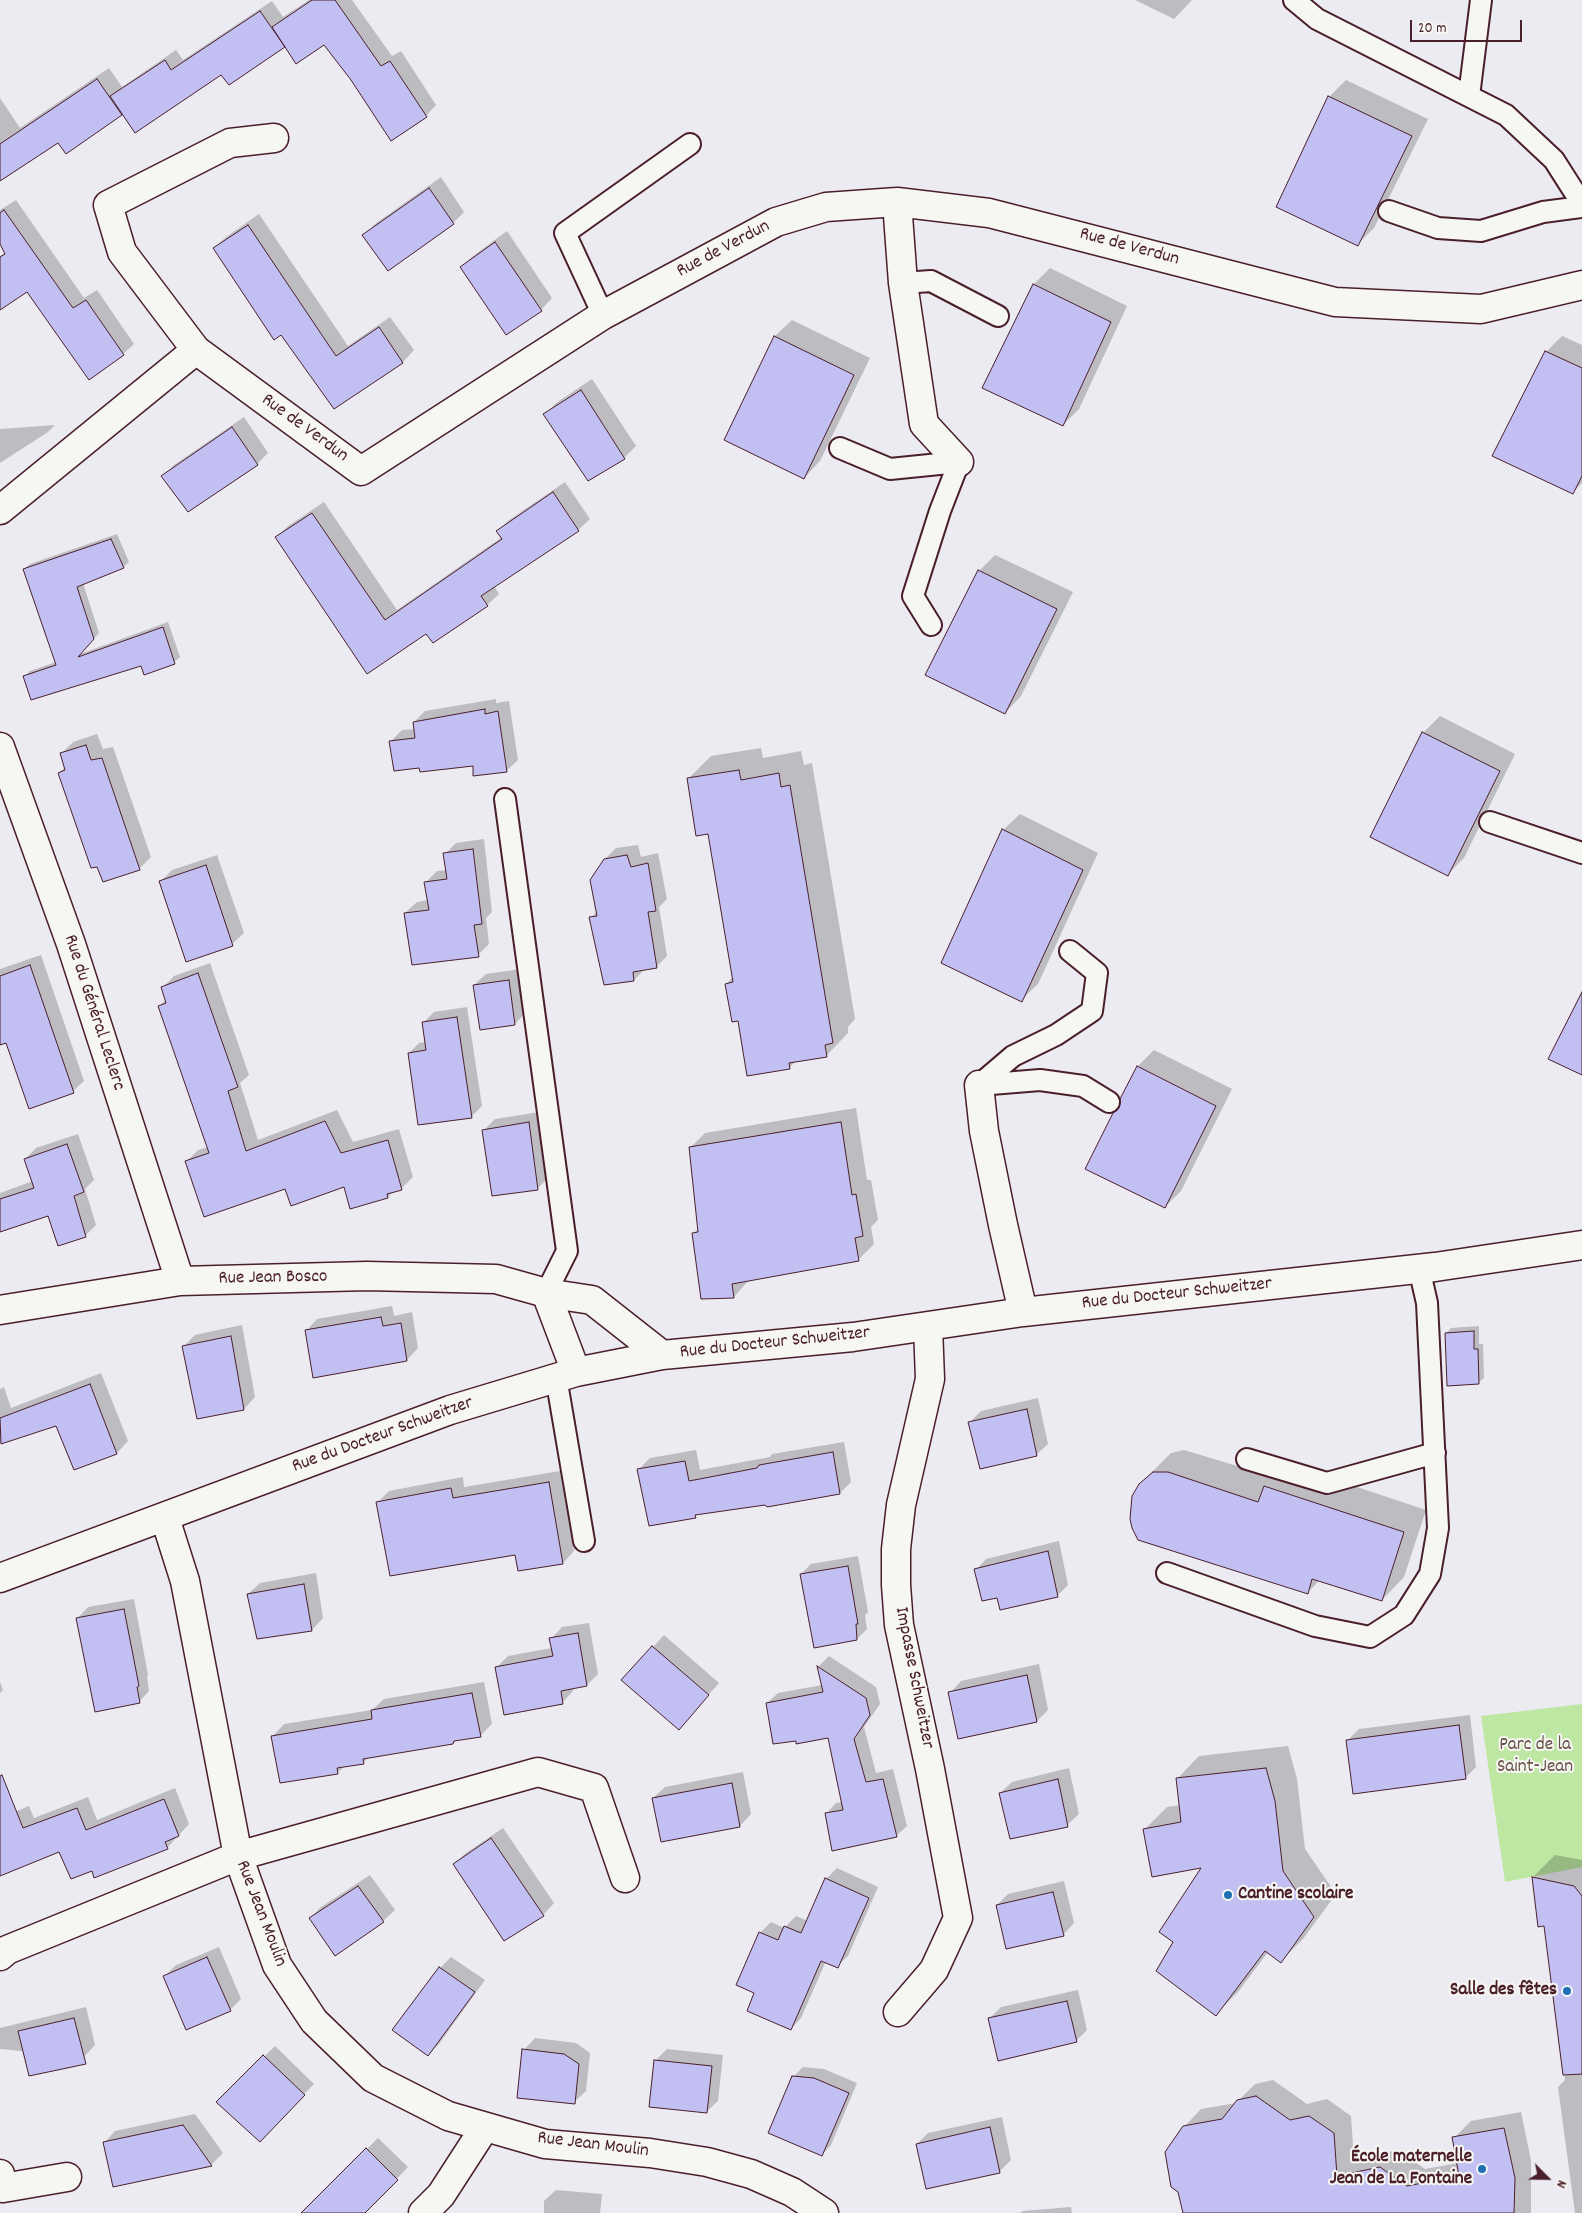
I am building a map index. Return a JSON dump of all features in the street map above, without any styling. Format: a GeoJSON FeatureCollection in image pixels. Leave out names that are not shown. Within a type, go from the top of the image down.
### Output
{"type":"FeatureCollection","features":[{"type":"Feature","properties":{"kind":"street"},"geometry":{"type":"LineString","coordinates":[[0,510],[196,350],[122,252],[108,205],[230,143],[274,138]]}},
{"type":"Feature","properties":{"kind":"street"},"geometry":{"type":"LineString","coordinates":[[897,202],[903,283],[924,424],[959,462]]}},
{"type":"Feature","properties":{"kind":"street","name":"Rue de Verdun"},"geometry":{"type":"LineString","coordinates":[[196,350],[361,471],[604,315],[776,222],[826,206],[897,202],[989,213],[1335,302],[1481,309],[1582,285]]}},
{"type":"Feature","properties":{"kind":"street","name":"Rue du Général Leclerc"},"geometry":{"type":"LineString","coordinates":[[0,747],[71,944],[180,1281]]}},
{"type":"Feature","properties":{"kind":"street"},"geometry":{"type":"LineString","coordinates":[[980,1085],[984,1131],[1002,1225],[1024,1312]]}},
{"type":"Feature","properties":{"kind":"street","name":"Rue du Docteur Schweitzer"},"geometry":{"type":"LineString","coordinates":[[0,1578],[450,1410],[566,1374],[662,1355],[853,1337],[1024,1312],[1419,1268],[1582,1245]]}},
{"type":"Feature","properties":{"kind":"street","name":"Rue Jean Bosco"},"geometry":{"type":"LineString","coordinates":[[0,1310],[180,1281],[367,1276],[496,1279],[546,1293],[592,1300],[662,1355]]}},
{"type":"Feature","properties":{"kind":"street"},"geometry":{"type":"LineString","coordinates":[[546,1293],[566,1374]]}},
{"type":"Feature","properties":{"kind":"street","name":"Impasse Schweitzer"},"geometry":{"type":"LineString","coordinates":[[898,2012],[934,1970],[958,1918],[930,1768],[899,1625],[896,1584],[896,1549],[901,1505],[930,1379],[928,1327]]}},
{"type":"Feature","properties":{"kind":"street","name":"Rue Jean Moulin"},"geometry":{"type":"LineString","coordinates":[[165,1518],[185,1581],[238,1856],[277,1965],[314,2021],[373,2078],[448,2116],[545,2144],[650,2153],[707,2162],[751,2174],[792,2192],[824,2213]]}},
{"type":"Feature","properties":{"kind":"street"},"geometry":{"type":"LineString","coordinates":[[0,1956],[7,1950],[238,1856],[538,1772],[594,1788],[625,1878]]}},
{"type":"Feature","properties":{"kind":"street"},"geometry":{"type":"LineString","coordinates":[[423,2213],[441,2195],[485,2127]]}},
{"type":"Feature","properties":{"kind":"street"},"geometry":{"type":"LineString","coordinates":[[0,2174],[3,2188],[67,2177]]}},
{"type":"Feature","properties":{"kind":"lane"},"geometry":{"type":"LineString","coordinates":[[1294,0],[1317,19],[1506,115],[1554,160],[1582,205],[1544,212],[1481,231],[1438,228],[1389,211]]}},
{"type":"Feature","properties":{"kind":"lane"},"geometry":{"type":"LineString","coordinates":[[1469,96],[1481,0]]}},
{"type":"Feature","properties":{"kind":"lane"},"geometry":{"type":"LineString","coordinates":[[604,315],[565,233],[690,144]]}},
{"type":"Feature","properties":{"kind":"lane"},"geometry":{"type":"LineString","coordinates":[[903,283],[931,281],[998,316]]}},
{"type":"Feature","properties":{"kind":"lane"},"geometry":{"type":"LineString","coordinates":[[840,448],[890,469],[959,462],[940,511],[913,596],[931,625]]}},
{"type":"Feature","properties":{"kind":"lane"},"geometry":{"type":"LineString","coordinates":[[505,799],[567,1251],[546,1293]]}},
{"type":"Feature","properties":{"kind":"lane"},"geometry":{"type":"LineString","coordinates":[[1490,822],[1582,853]]}},
{"type":"Feature","properties":{"kind":"lane"},"geometry":{"type":"LineString","coordinates":[[980,1085],[1013,1056],[1056,1035],[1092,1011],[1097,973],[1070,951]]}},
{"type":"Feature","properties":{"kind":"lane"},"geometry":{"type":"LineString","coordinates":[[980,1085],[1040,1080],[1083,1086],[1109,1102]]}},
{"type":"Feature","properties":{"kind":"lane"},"geometry":{"type":"LineString","coordinates":[[1167,1573],[1316,1626],[1370,1637],[1404,1615],[1430,1574],[1438,1528],[1427,1303],[1419,1268]]}},
{"type":"Feature","properties":{"kind":"lane"},"geometry":{"type":"LineString","coordinates":[[566,1374],[584,1542]]}},
{"type":"Feature","properties":{"kind":"lane"},"geometry":{"type":"LineString","coordinates":[[1247,1459],[1327,1483],[1435,1453]]}},
{"type":"Feature","properties":{"kind":"green space","name":"Parc de la Saint-Jean"},"geometry":{"type":"Polygon","coordinates":[[[1582,1704],[1582,1867],[1505,1882],[1481,1716],[1582,1704]]]}},
{"type":"Feature","properties":{"kind":"building"},"geometry":{"type":"Polygon","coordinates":[[[312,0],[335,0],[381,66],[390,61],[427,117],[391,141],[351,80],[324,45],[296,64],[272,27],[312,0]]]}},
{"type":"Feature","properties":{"kind":"building"},"geometry":{"type":"Polygon","coordinates":[[[260,11],[285,47],[229,85],[221,75],[135,133],[110,96],[165,60],[171,70],[260,11]]]}},
{"type":"Feature","properties":{"kind":"building"},"geometry":{"type":"Polygon","coordinates":[[[97,79],[122,115],[66,154],[58,143],[0,181],[0,144],[97,79]]]}},
{"type":"Feature","properties":{"kind":"building"},"geometry":{"type":"Polygon","coordinates":[[[1328,96],[1412,136],[1358,246],[1276,207],[1328,96]]]}},
{"type":"Feature","properties":{"kind":"building"},"geometry":{"type":"Polygon","coordinates":[[[429,188],[454,224],[388,271],[362,235],[429,188]]]}},
{"type":"Feature","properties":{"kind":"building"},"geometry":{"type":"Polygon","coordinates":[[[4,210],[73,308],[86,300],[124,355],[89,380],[27,292],[0,310],[0,257],[5,254],[0,244],[0,213],[4,210]]]}},
{"type":"Feature","properties":{"kind":"building"},"geometry":{"type":"Polygon","coordinates":[[[248,225],[336,356],[379,327],[403,363],[334,409],[281,335],[274,340],[213,248],[248,225]]]}},
{"type":"Feature","properties":{"kind":"building"},"geometry":{"type":"Polygon","coordinates":[[[495,242],[542,311],[506,335],[460,267],[495,242]]]}},
{"type":"Feature","properties":{"kind":"building"},"geometry":{"type":"Polygon","coordinates":[[[1033,284],[1111,322],[1063,426],[982,388],[1033,284]]]}},
{"type":"Feature","properties":{"kind":"building"},"geometry":{"type":"Polygon","coordinates":[[[774,336],[854,375],[804,479],[724,440],[774,336]]]}},
{"type":"Feature","properties":{"kind":"building"},"geometry":{"type":"Polygon","coordinates":[[[1545,351],[1582,368],[1582,476],[1573,494],[1492,456],[1545,351]]]}},
{"type":"Feature","properties":{"kind":"building"},"geometry":{"type":"Polygon","coordinates":[[[581,390],[625,459],[588,481],[543,414],[581,390]]]}},
{"type":"Feature","properties":{"kind":"building"},"geometry":{"type":"Polygon","coordinates":[[[232,427],[258,465],[188,512],[161,476],[232,427]]]}},
{"type":"Feature","properties":{"kind":"building"},"geometry":{"type":"Polygon","coordinates":[[[553,492],[579,531],[481,596],[488,606],[433,643],[426,634],[367,674],[275,537],[312,513],[385,620],[502,539],[496,531],[553,492]]]}},
{"type":"Feature","properties":{"kind":"building"},"geometry":{"type":"Polygon","coordinates":[[[111,539],[124,568],[77,587],[94,639],[78,657],[163,627],[175,664],[144,675],[141,666],[31,700],[23,676],[56,665],[23,569],[111,539]]]}},
{"type":"Feature","properties":{"kind":"building"},"geometry":{"type":"Polygon","coordinates":[[[978,570],[1057,609],[1005,714],[925,675],[978,570]]]}},
{"type":"Feature","properties":{"kind":"building"},"geometry":{"type":"Polygon","coordinates":[[[485,709],[485,714],[498,711],[507,772],[473,776],[473,766],[420,772],[419,768],[394,771],[389,741],[415,738],[413,722],[485,709]]]}},
{"type":"Feature","properties":{"kind":"building"},"geometry":{"type":"Polygon","coordinates":[[[1422,732],[1500,771],[1448,876],[1370,837],[1422,732]]]}},
{"type":"Feature","properties":{"kind":"building"},"geometry":{"type":"Polygon","coordinates":[[[86,745],[91,760],[102,758],[140,870],[103,882],[97,867],[91,868],[58,773],[65,770],[60,753],[86,745]]]}},
{"type":"Feature","properties":{"kind":"building"},"geometry":{"type":"Polygon","coordinates":[[[739,770],[741,780],[779,773],[781,787],[790,785],[833,1043],[825,1045],[827,1057],[789,1063],[790,1069],[747,1076],[738,1021],[732,1022],[725,984],[733,982],[708,834],[696,836],[687,778],[739,770]]]}},
{"type":"Feature","properties":{"kind":"building"},"geometry":{"type":"Polygon","coordinates":[[[1002,829],[1083,870],[1022,1002],[941,963],[1002,829]]]}},
{"type":"Feature","properties":{"kind":"building"},"geometry":{"type":"Polygon","coordinates":[[[473,849],[482,924],[474,925],[479,957],[412,965],[404,913],[429,910],[424,882],[447,879],[443,853],[473,849]]]}},
{"type":"Feature","properties":{"kind":"building"},"geometry":{"type":"Polygon","coordinates":[[[627,855],[631,867],[648,863],[656,911],[648,912],[657,968],[633,972],[634,981],[604,985],[589,917],[597,916],[590,880],[604,859],[627,855]]]}},
{"type":"Feature","properties":{"kind":"building"},"geometry":{"type":"Polygon","coordinates":[[[206,865],[233,946],[186,962],[159,881],[206,865]]]}},
{"type":"Feature","properties":{"kind":"building"},"geometry":{"type":"Polygon","coordinates":[[[30,965],[74,1093],[29,1109],[6,1043],[0,1045],[0,976],[30,965]]]}},
{"type":"Feature","properties":{"kind":"building"},"geometry":{"type":"Polygon","coordinates":[[[198,973],[238,1087],[228,1091],[246,1151],[325,1121],[341,1153],[388,1140],[402,1190],[387,1194],[388,1198],[350,1209],[344,1187],[291,1206],[285,1189],[204,1217],[185,1161],[209,1153],[158,1006],[166,1003],[161,987],[198,973]]]}},
{"type":"Feature","properties":{"kind":"building"},"geometry":{"type":"Polygon","coordinates":[[[509,980],[515,1025],[480,1030],[473,985],[509,980]]]}},
{"type":"Feature","properties":{"kind":"building"},"geometry":{"type":"Polygon","coordinates":[[[1582,992],[1582,1075],[1548,1059],[1582,992]]]}},
{"type":"Feature","properties":{"kind":"building"},"geometry":{"type":"Polygon","coordinates":[[[457,1017],[472,1118],[418,1125],[408,1053],[426,1050],[422,1022],[457,1017]]]}},
{"type":"Feature","properties":{"kind":"building"},"geometry":{"type":"Polygon","coordinates":[[[1137,1066],[1216,1106],[1165,1208],[1085,1169],[1113,1113],[1119,1108],[1120,1099],[1137,1066]]]}},
{"type":"Feature","properties":{"kind":"building"},"geometry":{"type":"Polygon","coordinates":[[[529,1122],[538,1190],[492,1196],[482,1130],[529,1122]]]}},
{"type":"Feature","properties":{"kind":"building"},"geometry":{"type":"Polygon","coordinates":[[[841,1122],[852,1195],[856,1194],[863,1236],[855,1238],[859,1261],[732,1284],[734,1298],[701,1299],[692,1233],[698,1232],[689,1147],[841,1122]]]}},
{"type":"Feature","properties":{"kind":"building"},"geometry":{"type":"Polygon","coordinates":[[[67,1144],[84,1192],[74,1196],[86,1237],[58,1246],[48,1216],[0,1232],[0,1199],[34,1188],[24,1159],[67,1144]]]}},
{"type":"Feature","properties":{"kind":"building"},"geometry":{"type":"Polygon","coordinates":[[[381,1317],[383,1326],[401,1323],[407,1361],[313,1378],[305,1330],[381,1317]]]}},
{"type":"Feature","properties":{"kind":"building"},"geometry":{"type":"Polygon","coordinates":[[[1474,1331],[1474,1349],[1478,1349],[1479,1384],[1447,1386],[1445,1333],[1474,1331]]]}},
{"type":"Feature","properties":{"kind":"building"},"geometry":{"type":"Polygon","coordinates":[[[231,1336],[244,1410],[197,1419],[182,1346],[231,1336]]]}},
{"type":"Feature","properties":{"kind":"building"},"geometry":{"type":"Polygon","coordinates":[[[90,1384],[117,1454],[74,1470],[56,1426],[1,1444],[0,1418],[90,1384]]]}},
{"type":"Feature","properties":{"kind":"building"},"geometry":{"type":"Polygon","coordinates":[[[1027,1409],[1037,1456],[980,1469],[968,1422],[1027,1409]]]}},
{"type":"Feature","properties":{"kind":"building"},"geometry":{"type":"Polygon","coordinates":[[[833,1452],[840,1494],[767,1507],[765,1505],[695,1515],[696,1518],[649,1526],[637,1469],[685,1461],[689,1481],[757,1468],[759,1465],[833,1452]]]}},
{"type":"Feature","properties":{"kind":"building"},"geometry":{"type":"Polygon","coordinates":[[[1153,1472],[1168,1472],[1258,1502],[1264,1486],[1404,1532],[1382,1601],[1312,1579],[1308,1594],[1138,1540],[1130,1519],[1132,1496],[1139,1484],[1153,1472]]]}},
{"type":"Feature","properties":{"kind":"building"},"geometry":{"type":"Polygon","coordinates":[[[549,1482],[563,1564],[518,1571],[515,1555],[390,1576],[376,1502],[451,1488],[453,1498],[549,1482]]]}},
{"type":"Feature","properties":{"kind":"building"},"geometry":{"type":"Polygon","coordinates":[[[1048,1551],[1058,1597],[1000,1610],[997,1598],[982,1601],[974,1569],[1048,1551]]]}},
{"type":"Feature","properties":{"kind":"building"},"geometry":{"type":"Polygon","coordinates":[[[848,1566],[858,1624],[856,1624],[857,1640],[814,1648],[800,1574],[848,1566]]]}},
{"type":"Feature","properties":{"kind":"building"},"geometry":{"type":"Polygon","coordinates":[[[304,1584],[312,1631],[257,1639],[247,1594],[304,1584]]]}},
{"type":"Feature","properties":{"kind":"building"},"geometry":{"type":"Polygon","coordinates":[[[124,1609],[139,1686],[137,1687],[140,1703],[95,1712],[76,1618],[124,1609]]]}},
{"type":"Feature","properties":{"kind":"building"},"geometry":{"type":"Polygon","coordinates":[[[578,1633],[587,1686],[561,1691],[563,1704],[504,1715],[495,1667],[553,1656],[549,1638],[578,1633]]]}},
{"type":"Feature","properties":{"kind":"building"},"geometry":{"type":"Polygon","coordinates":[[[652,1646],[709,1695],[679,1730],[621,1680],[652,1646]]]}},
{"type":"Feature","properties":{"kind":"building"},"geometry":{"type":"Polygon","coordinates":[[[817,1666],[866,1698],[870,1715],[854,1739],[866,1782],[883,1779],[897,1837],[832,1851],[825,1813],[843,1810],[828,1738],[796,1744],[796,1741],[773,1744],[766,1703],[823,1692],[817,1666]]]}},
{"type":"Feature","properties":{"kind":"building"},"geometry":{"type":"Polygon","coordinates":[[[1027,1675],[1037,1722],[958,1739],[948,1692],[1027,1675]]]}},
{"type":"Feature","properties":{"kind":"building"},"geometry":{"type":"Polygon","coordinates":[[[472,1693],[481,1737],[454,1741],[453,1744],[363,1759],[364,1764],[337,1768],[338,1774],[280,1783],[271,1736],[372,1719],[371,1710],[472,1693]]]}},
{"type":"Feature","properties":{"kind":"building"},"geometry":{"type":"Polygon","coordinates":[[[1459,1725],[1466,1779],[1353,1794],[1346,1740],[1459,1725]]]}},
{"type":"Feature","properties":{"kind":"building","name":"Cantine scolaire"},"geometry":{"type":"Polygon","coordinates":[[[1266,1768],[1275,1801],[1283,1871],[1314,1917],[1281,1963],[1265,1951],[1216,2016],[1156,1971],[1173,1942],[1159,1932],[1201,1868],[1152,1877],[1143,1829],[1181,1822],[1176,1778],[1266,1768]]]}},
{"type":"Feature","properties":{"kind":"building"},"geometry":{"type":"Polygon","coordinates":[[[2,1775],[23,1828],[77,1808],[86,1830],[164,1799],[179,1836],[165,1842],[168,1849],[94,1878],[92,1871],[71,1879],[59,1852],[0,1876],[0,1776],[2,1775]]]}},
{"type":"Feature","properties":{"kind":"building"},"geometry":{"type":"Polygon","coordinates":[[[1058,1779],[1068,1827],[1010,1839],[999,1793],[1058,1779]]]}},
{"type":"Feature","properties":{"kind":"building"},"geometry":{"type":"Polygon","coordinates":[[[732,1783],[740,1827],[661,1842],[652,1798],[732,1783]]]}},
{"type":"Feature","properties":{"kind":"building"},"geometry":{"type":"Polygon","coordinates":[[[491,1838],[544,1916],[504,1941],[453,1864],[491,1838]]]}},
{"type":"Feature","properties":{"kind":"building","name":"Salle des fêtes"},"geometry":{"type":"Polygon","coordinates":[[[1532,1877],[1574,1886],[1582,1896],[1582,2074],[1563,2075],[1544,1926],[1538,1927],[1532,1877]]]}},
{"type":"Feature","properties":{"kind":"building"},"geometry":{"type":"Polygon","coordinates":[[[825,1878],[869,1898],[838,1968],[821,1961],[791,2030],[747,2011],[754,1993],[736,1985],[759,1932],[778,1940],[784,1926],[801,1933],[825,1878]]]}},
{"type":"Feature","properties":{"kind":"building"},"geometry":{"type":"Polygon","coordinates":[[[358,1886],[384,1922],[335,1956],[309,1918],[358,1886]]]}},
{"type":"Feature","properties":{"kind":"building"},"geometry":{"type":"Polygon","coordinates":[[[1053,1892],[1064,1936],[1006,1949],[996,1905],[1053,1892]]]}},
{"type":"Feature","properties":{"kind":"building"},"geometry":{"type":"Polygon","coordinates":[[[207,1957],[231,2011],[186,2030],[163,1976],[207,1957]]]}},
{"type":"Feature","properties":{"kind":"building"},"geometry":{"type":"Polygon","coordinates":[[[439,1967],[475,1992],[428,2056],[392,2030],[439,1967]]]}},
{"type":"Feature","properties":{"kind":"building"},"geometry":{"type":"Polygon","coordinates":[[[1067,2001],[1077,2042],[998,2061],[988,2018],[1067,2001]]]}},
{"type":"Feature","properties":{"kind":"building"},"geometry":{"type":"Polygon","coordinates":[[[74,2018],[86,2064],[29,2076],[18,2031],[74,2018]]]}},
{"type":"Feature","properties":{"kind":"building"},"geometry":{"type":"Polygon","coordinates":[[[522,2049],[564,2054],[579,2064],[575,2104],[517,2098],[522,2049]]]}},
{"type":"Feature","properties":{"kind":"building"},"geometry":{"type":"Polygon","coordinates":[[[263,2055],[305,2095],[260,2142],[216,2102],[263,2055]]]}},
{"type":"Feature","properties":{"kind":"building"},"geometry":{"type":"Polygon","coordinates":[[[654,2060],[712,2066],[707,2113],[649,2107],[654,2060]]]}},
{"type":"Feature","properties":{"kind":"building"},"geometry":{"type":"Polygon","coordinates":[[[792,2076],[814,2078],[849,2093],[822,2156],[768,2133],[792,2076]]]}},
{"type":"Feature","properties":{"kind":"building"},"geometry":{"type":"Polygon","coordinates":[[[1256,2096],[1290,2120],[1309,2116],[1334,2133],[1337,2176],[1380,2167],[1407,2186],[1459,2176],[1452,2137],[1504,2128],[1515,2178],[1514,2213],[1183,2213],[1178,2192],[1171,2187],[1165,2152],[1183,2126],[1222,2119],[1237,2100],[1256,2096]]]}},
{"type":"Feature","properties":{"kind":"building"},"geometry":{"type":"Polygon","coordinates":[[[183,2125],[212,2166],[113,2187],[103,2142],[183,2125]]]}},
{"type":"Feature","properties":{"kind":"building"},"geometry":{"type":"Polygon","coordinates":[[[990,2127],[1000,2173],[926,2189],[916,2144],[990,2127]]]}},
{"type":"Feature","properties":{"kind":"building"},"geometry":{"type":"Polygon","coordinates":[[[366,2148],[398,2180],[365,2213],[301,2213],[366,2148]]]}},
{"type":"Feature","properties":{"kind":"place","name":"Cantine scolaire"},"geometry":{"type":"Point","coordinates":[1228,1895]}},
{"type":"Feature","properties":{"kind":"place","name":"Salle des fêtes"},"geometry":{"type":"Point","coordinates":[1567,1991]}},
{"type":"Feature","properties":{"kind":"place","name":"École maternelle Jean de La Fontaine"},"geometry":{"type":"Point","coordinates":[1482,2169]}}]}
